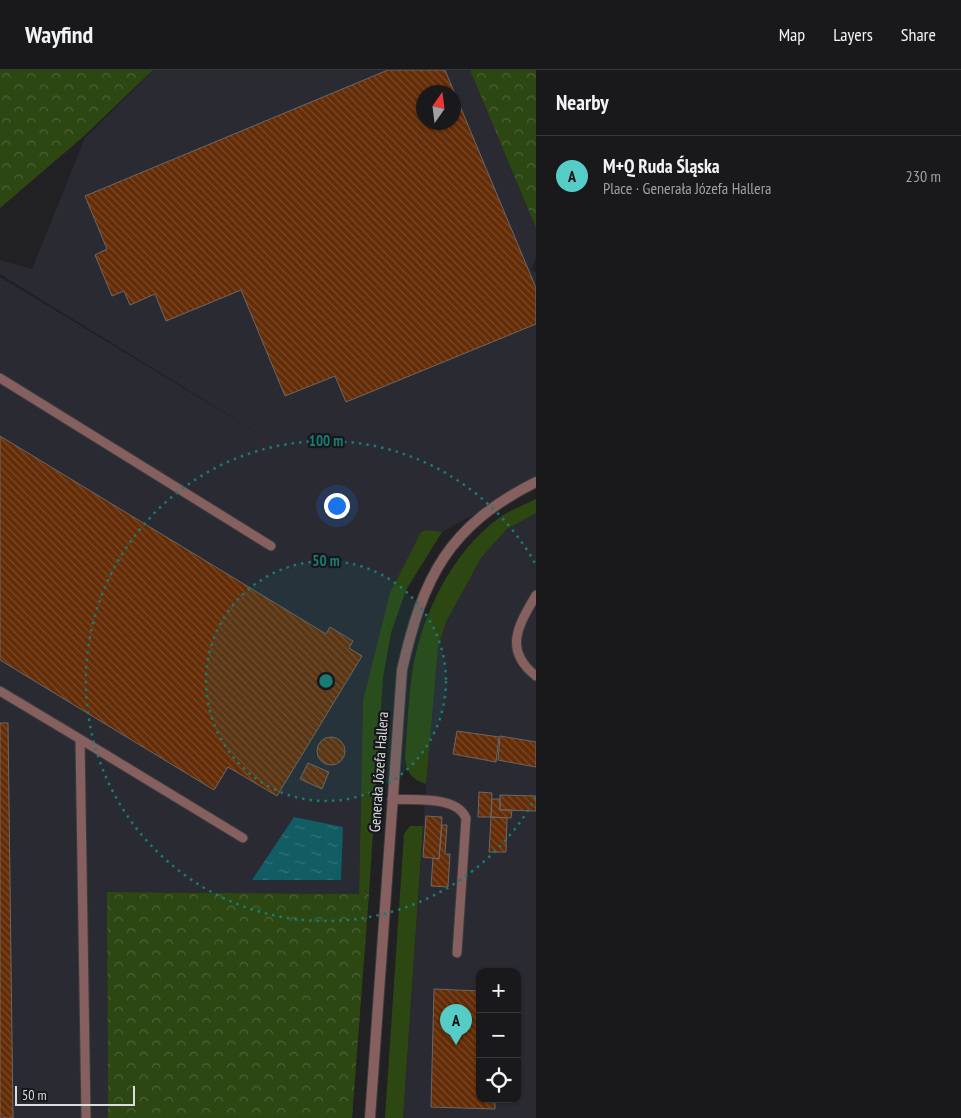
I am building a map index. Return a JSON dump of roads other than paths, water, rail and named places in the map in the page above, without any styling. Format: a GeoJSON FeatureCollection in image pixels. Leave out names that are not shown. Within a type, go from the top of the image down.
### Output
{"type":"FeatureCollection","features":[{"type":"Feature","properties":{"kind":"street","name":"Generała Józefa Hallera"},"geometry":{"type":"LineString","coordinates":[[370,1118],[402,670],[412,625],[424,592],[452,546],[470,525],[493,507],[536,482]]}},
{"type":"Feature","properties":{"kind":"lane"},"geometry":{"type":"LineString","coordinates":[[0,378],[271,546]]}},
{"type":"Feature","properties":{"kind":"lane"},"geometry":{"type":"LineString","coordinates":[[536,595],[517,635],[516,654],[526,668],[536,676]]}},
{"type":"Feature","properties":{"kind":"lane"},"geometry":{"type":"LineString","coordinates":[[0,691],[243,838]]}},
{"type":"Feature","properties":{"kind":"lane"},"geometry":{"type":"LineString","coordinates":[[80,739],[86,1118]]}},
{"type":"Feature","properties":{"kind":"lane"},"geometry":{"type":"LineString","coordinates":[[392,799],[449,803],[463,811],[466,818],[457,953]]}},
{"type":"Feature","properties":{"kind":"water"},"geometry":{"type":"Polygon","coordinates":[[[294,817],[343,827],[341,880],[252,880],[294,817]]]}},
{"type":"Feature","properties":{"kind":"place","name":"M+Q Ruda Śląska"},"geometry":{"type":"Point","coordinates":[456,1045]}}]}
